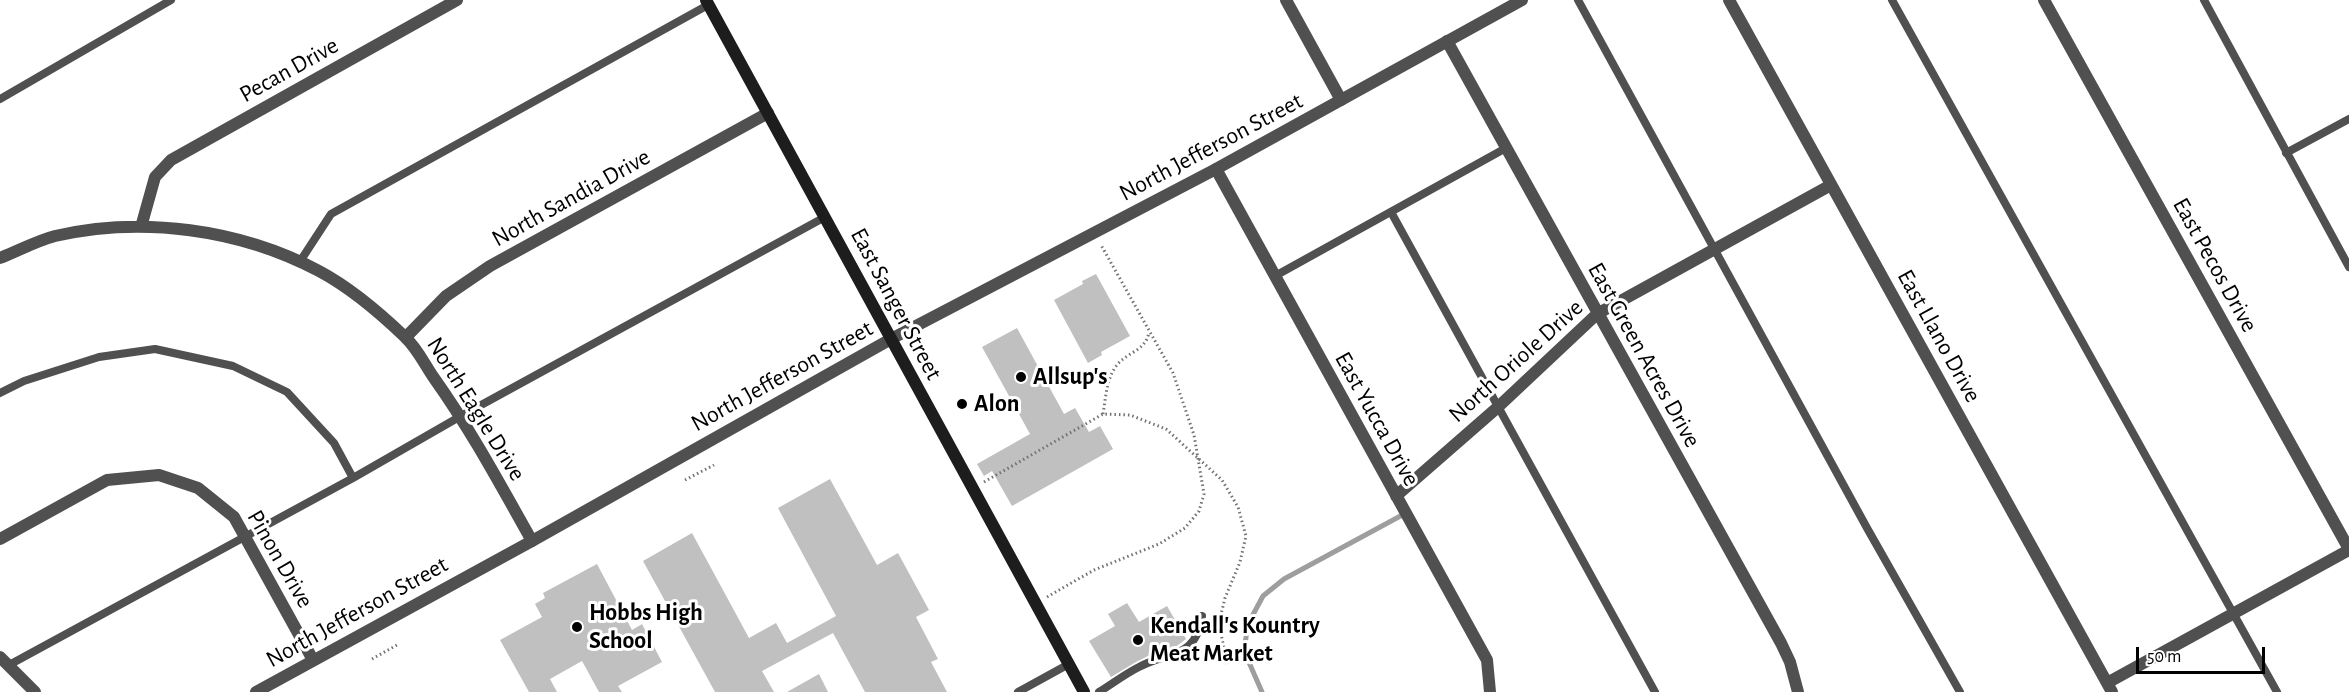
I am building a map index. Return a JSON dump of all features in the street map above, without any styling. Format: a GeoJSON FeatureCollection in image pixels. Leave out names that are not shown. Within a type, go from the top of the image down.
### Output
{"type":"FeatureCollection","features":[{"type":"Feature","properties":{"kind":"main road","name":"East Sanger Street"},"geometry":{"type":"LineString","coordinates":[[707,2],[1084,692]]}},
{"type":"Feature","properties":{"kind":"street","name":"Pecan Drive"},"geometry":{"type":"LineString","coordinates":[[141,227],[155,177],[171,160],[457,0]]}},
{"type":"Feature","properties":{"kind":"street"},"geometry":{"type":"LineString","coordinates":[[1286,0],[1341,100]]}},
{"type":"Feature","properties":{"kind":"street","name":"North Jefferson Street"},"geometry":{"type":"LineString","coordinates":[[256,692],[532,541],[891,339],[1216,169],[1522,0]]}},
{"type":"Feature","properties":{"kind":"street","name":"East Llano Drive"},"geometry":{"type":"LineString","coordinates":[[1729,0],[2110,688]]}},
{"type":"Feature","properties":{"kind":"street","name":"East Pecos Drive"},"geometry":{"type":"LineString","coordinates":[[2044,0],[2349,549]]}},
{"type":"Feature","properties":{"kind":"street","name":"East Green Acres Drive"},"geometry":{"type":"LineString","coordinates":[[1447,41],[1781,643],[1790,662],[1798,692]]}},
{"type":"Feature","properties":{"kind":"street","name":"North Sandia Drive"},"geometry":{"type":"LineString","coordinates":[[406,338],[446,296],[490,266],[768,112]]}},
{"type":"Feature","properties":{"kind":"street","name":"East Yucca Drive"},"geometry":{"type":"LineString","coordinates":[[1216,169],[1487,660],[1490,692]]}},
{"type":"Feature","properties":{"kind":"street","name":"North Oriole Drive"},"geometry":{"type":"LineString","coordinates":[[1396,496],[1498,407],[1597,314],[1831,185]]}},
{"type":"Feature","properties":{"kind":"street","name":"North Eagle Drive"},"geometry":{"type":"LineString","coordinates":[[0,258],[53,237],[115,227],[141,227],[203,232],[246,241],[319,271],[360,298],[406,338],[461,416],[532,541]]}},
{"type":"Feature","properties":{"kind":"street","name":"Pinon Drive"},"geometry":{"type":"LineString","coordinates":[[0,539],[107,480],[159,475],[198,488],[234,517],[314,660]]}},
{"type":"Feature","properties":{"kind":"street"},"geometry":{"type":"LineString","coordinates":[[2110,688],[2234,613],[2349,549]]}},
{"type":"Feature","properties":{"kind":"street"},"geometry":{"type":"LineString","coordinates":[[4,661],[35,692]]}},
{"type":"Feature","properties":{"kind":"lane"},"geometry":{"type":"LineString","coordinates":[[0,99],[171,0]]}},
{"type":"Feature","properties":{"kind":"lane"},"geometry":{"type":"LineString","coordinates":[[1578,0],[1867,528],[1960,692]]}},
{"type":"Feature","properties":{"kind":"lane"},"geometry":{"type":"LineString","coordinates":[[1892,0],[2277,692]]}},
{"type":"Feature","properties":{"kind":"lane"},"geometry":{"type":"LineString","coordinates":[[2204,0],[2349,267]]}},
{"type":"Feature","properties":{"kind":"lane"},"geometry":{"type":"LineString","coordinates":[[299,263],[331,214],[707,2]]}},
{"type":"Feature","properties":{"kind":"lane"},"geometry":{"type":"LineString","coordinates":[[2286,153],[2349,119]]}},
{"type":"Feature","properties":{"kind":"lane"},"geometry":{"type":"LineString","coordinates":[[1275,276],[1506,148]]}},
{"type":"Feature","properties":{"kind":"lane"},"geometry":{"type":"LineString","coordinates":[[1391,212],[1655,692]]}},
{"type":"Feature","properties":{"kind":"lane"},"geometry":{"type":"LineString","coordinates":[[4,661],[245,537],[461,416],[825,218]]}},
{"type":"Feature","properties":{"kind":"lane"},"geometry":{"type":"LineString","coordinates":[[0,393],[24,381],[99,357],[155,350],[233,366],[286,392],[334,443],[354,478]]}},
{"type":"Feature","properties":{"kind":"lane"},"geometry":{"type":"LineString","coordinates":[[1100,692],[1140,666],[1174,656],[1194,642],[1200,631],[1202,616]]}},
{"type":"Feature","properties":{"kind":"lane"},"geometry":{"type":"LineString","coordinates":[[1020,692],[1069,664]]}},
{"type":"Feature","properties":{"kind":"path"},"geometry":{"type":"LineString","coordinates":[[1035,603],[1094,570],[1159,544],[1185,528],[1199,511],[1204,494],[1194,435],[1173,373],[1095,232]]}},
{"type":"Feature","properties":{"kind":"path"},"geometry":{"type":"LineString","coordinates":[[1103,414],[1108,382],[1118,363],[1137,351],[1148,340],[1149,331]]}},
{"type":"Feature","properties":{"kind":"path"},"geometry":{"type":"LineString","coordinates":[[972,489],[1103,414],[1130,415],[1166,429],[1222,480],[1238,507],[1246,536],[1219,623],[1227,664]]}},
{"type":"Feature","properties":{"kind":"path"},"geometry":{"type":"LineString","coordinates":[[685,480],[714,465]]}},
{"type":"Feature","properties":{"kind":"path"},"geometry":{"type":"LineString","coordinates":[[372,659],[397,645]]}},
{"type":"Feature","properties":{"kind":"building"},"geometry":{"type":"Polygon","coordinates":[[[1096,274],[1130,336],[1101,352],[1102,355],[1088,363],[1054,300],[1096,274]]]}},
{"type":"Feature","properties":{"kind":"building"},"geometry":{"type":"Polygon","coordinates":[[[1017,328],[1064,414],[1075,408],[1089,432],[1100,426],[1113,449],[1012,506],[992,471],[984,476],[977,464],[1030,434],[982,347],[1017,328]]]}},
{"type":"Feature","properties":{"kind":"building"},"geometry":{"type":"Polygon","coordinates":[[[830,479],[877,565],[898,553],[929,610],[916,617],[938,659],[931,662],[947,692],[865,692],[833,633],[762,671],[774,692],[715,692],[643,561],[692,533],[749,638],[776,623],[787,643],[836,616],[778,508],[830,479]]]}},
{"type":"Feature","properties":{"kind":"building","name":"Hobbs High School"},"geometry":{"type":"Polygon","coordinates":[[[597,564],[632,630],[642,624],[662,662],[618,686],[622,692],[599,692],[582,661],[550,679],[557,692],[529,692],[500,640],[542,617],[535,604],[545,598],[543,593],[597,564]]]}},
{"type":"Feature","properties":{"kind":"building","name":"Kendall's Kountry Meat Market"},"geometry":{"type":"Polygon","coordinates":[[[1127,603],[1139,622],[1167,606],[1186,639],[1174,648],[1156,652],[1111,677],[1089,641],[1115,626],[1108,614],[1127,603]]]}},
{"type":"Feature","properties":{"kind":"building"},"geometry":{"type":"Polygon","coordinates":[[[819,674],[828,692],[787,692],[819,674]]]}},
{"type":"Feature","properties":{"kind":"waterway"},"geometry":{"type":"LineString","coordinates":[[1262,692],[1244,651],[1248,624],[1263,596],[1284,579],[1406,513]]}},
{"type":"Feature","properties":{"kind":"place","name":"Allsup's"},"geometry":{"type":"Point","coordinates":[1021,377]}},
{"type":"Feature","properties":{"kind":"place","name":"Alon"},"geometry":{"type":"Point","coordinates":[962,404]}},
{"type":"Feature","properties":{"kind":"place","name":"Hobbs High School"},"geometry":{"type":"Point","coordinates":[577,627]}},
{"type":"Feature","properties":{"kind":"place","name":"Kendall's Kountry Meat Market"},"geometry":{"type":"Point","coordinates":[1138,640]}}]}
